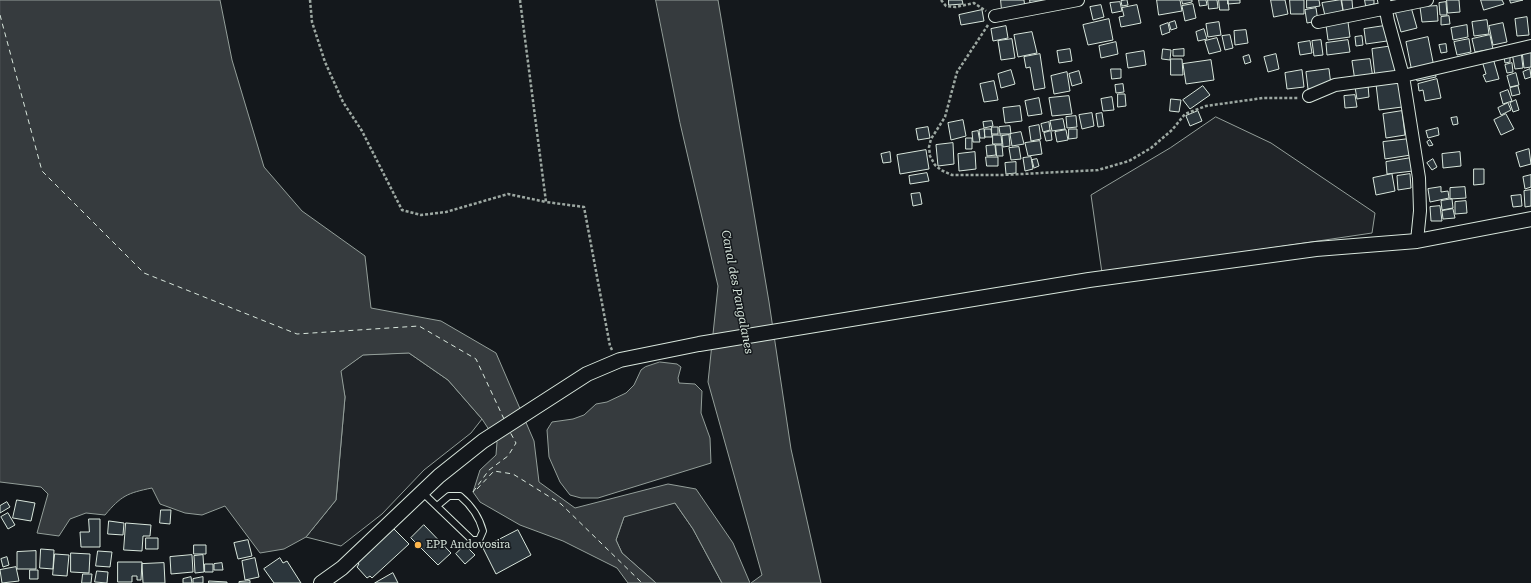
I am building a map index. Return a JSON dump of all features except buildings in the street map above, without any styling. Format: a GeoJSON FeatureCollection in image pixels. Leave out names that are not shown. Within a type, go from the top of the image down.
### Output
{"type":"FeatureCollection","features":[{"type":"Feature","properties":{"kind":"street"},"geometry":{"type":"LineString","coordinates":[[995,16],[1078,0]]}},
{"type":"Feature","properties":{"kind":"street"},"geometry":{"type":"LineString","coordinates":[[1318,22],[1385,4],[1427,0]]}},
{"type":"Feature","properties":{"kind":"street"},"geometry":{"type":"LineString","coordinates":[[1385,4],[1403,76],[1420,178],[1420,211],[1417,241]]}},
{"type":"Feature","properties":{"kind":"street"},"geometry":{"type":"LineString","coordinates":[[1309,96],[1335,85],[1403,76],[1531,46]]}},
{"type":"Feature","properties":{"kind":"street"},"geometry":{"type":"LineString","coordinates":[[321,583],[342,568],[423,493],[439,476],[483,441],[587,374],[620,360],[699,344],[1089,280],[1316,249],[1417,241],[1531,218]]}},
{"type":"Feature","properties":{"kind":"lane"},"geometry":{"type":"LineString","coordinates":[[423,493],[472,540],[479,540],[483,531],[480,519],[472,507],[460,496],[449,496],[437,506]]}},
{"type":"Feature","properties":{"kind":"path"},"geometry":{"type":"LineString","coordinates":[[310,0],[312,22],[325,62],[343,102],[362,131],[402,210],[421,215],[446,212],[508,194],[546,202],[584,207],[610,346],[620,360]]}},
{"type":"Feature","properties":{"kind":"path"},"geometry":{"type":"LineString","coordinates":[[520,0],[546,202]]}},
{"type":"Feature","properties":{"kind":"path"},"geometry":{"type":"LineString","coordinates":[[941,0],[946,6],[956,7],[974,3],[995,16],[958,72],[945,117],[931,139],[929,147],[930,156],[934,165],[940,170],[952,175],[1028,175],[1098,170],[1130,162],[1151,148],[1172,130],[1185,114],[1206,106],[1263,98],[1298,98],[1309,96]]}},
{"type":"Feature","properties":{"kind":"shaded area"},"geometry":{"type":"Polygon","coordinates":[[[1216,117],[1271,143],[1375,213],[1372,233],[1102,273],[1091,195],[1170,148],[1216,117]]]}},
{"type":"Feature","properties":{"kind":"shaded area"},"geometry":{"type":"Polygon","coordinates":[[[409,353],[448,380],[482,419],[471,433],[424,470],[382,514],[341,546],[306,537],[336,500],[345,397],[340,371],[363,355],[409,353]]]}},
{"type":"Feature","properties":{"kind":"shaded area"},"geometry":{"type":"Polygon","coordinates":[[[675,503],[693,529],[722,583],[656,583],[622,553],[616,540],[624,517],[675,503]]]}},
{"type":"Feature","properties":{"kind":"water"},"geometry":{"type":"Polygon","coordinates":[[[0,0],[220,0],[232,60],[264,167],[302,211],[365,256],[371,308],[441,321],[496,353],[534,441],[539,482],[575,508],[668,484],[696,489],[733,543],[750,583],[722,583],[693,529],[675,503],[624,517],[616,540],[622,553],[656,583],[628,583],[617,568],[563,541],[520,525],[480,502],[473,492],[480,470],[496,455],[497,442],[482,419],[448,380],[409,353],[363,355],[341,371],[345,397],[336,500],[306,537],[284,549],[260,553],[225,506],[202,515],[185,513],[160,504],[152,488],[125,496],[120,499],[105,515],[86,513],[70,519],[59,536],[37,533],[48,494],[41,487],[0,482],[0,0]]]}},
{"type":"Feature","properties":{"kind":"water","name":"Canal des Pangalanes"},"geometry":{"type":"Polygon","coordinates":[[[656,0],[718,0],[769,302],[791,449],[821,583],[751,583],[762,575],[708,382],[718,286],[680,123],[656,0]]]}},
{"type":"Feature","properties":{"kind":"water"},"geometry":{"type":"Polygon","coordinates":[[[660,362],[677,364],[681,367],[678,378],[679,383],[695,384],[702,391],[701,413],[710,438],[711,463],[598,498],[581,498],[570,495],[560,482],[549,457],[547,430],[552,422],[573,419],[584,415],[596,404],[607,402],[626,393],[634,385],[641,370],[645,367],[660,362]]]}},
{"type":"Feature","properties":{"kind":"ferry route"},"geometry":{"type":"LineString","coordinates":[[0,15],[42,171],[144,273],[297,334],[419,326],[476,359],[504,419]]}},
{"type":"Feature","properties":{"kind":"ferry route"},"geometry":{"type":"LineString","coordinates":[[473,492],[489,470],[508,456],[516,443],[510,432]]}},
{"type":"Feature","properties":{"kind":"ferry route"},"geometry":{"type":"LineString","coordinates":[[477,489],[494,471],[513,474],[561,504],[642,583]]}},
{"type":"Feature","properties":{"kind":"place","name":"EPP Andovosira"},"geometry":{"type":"Point","coordinates":[418,545]}}]}
